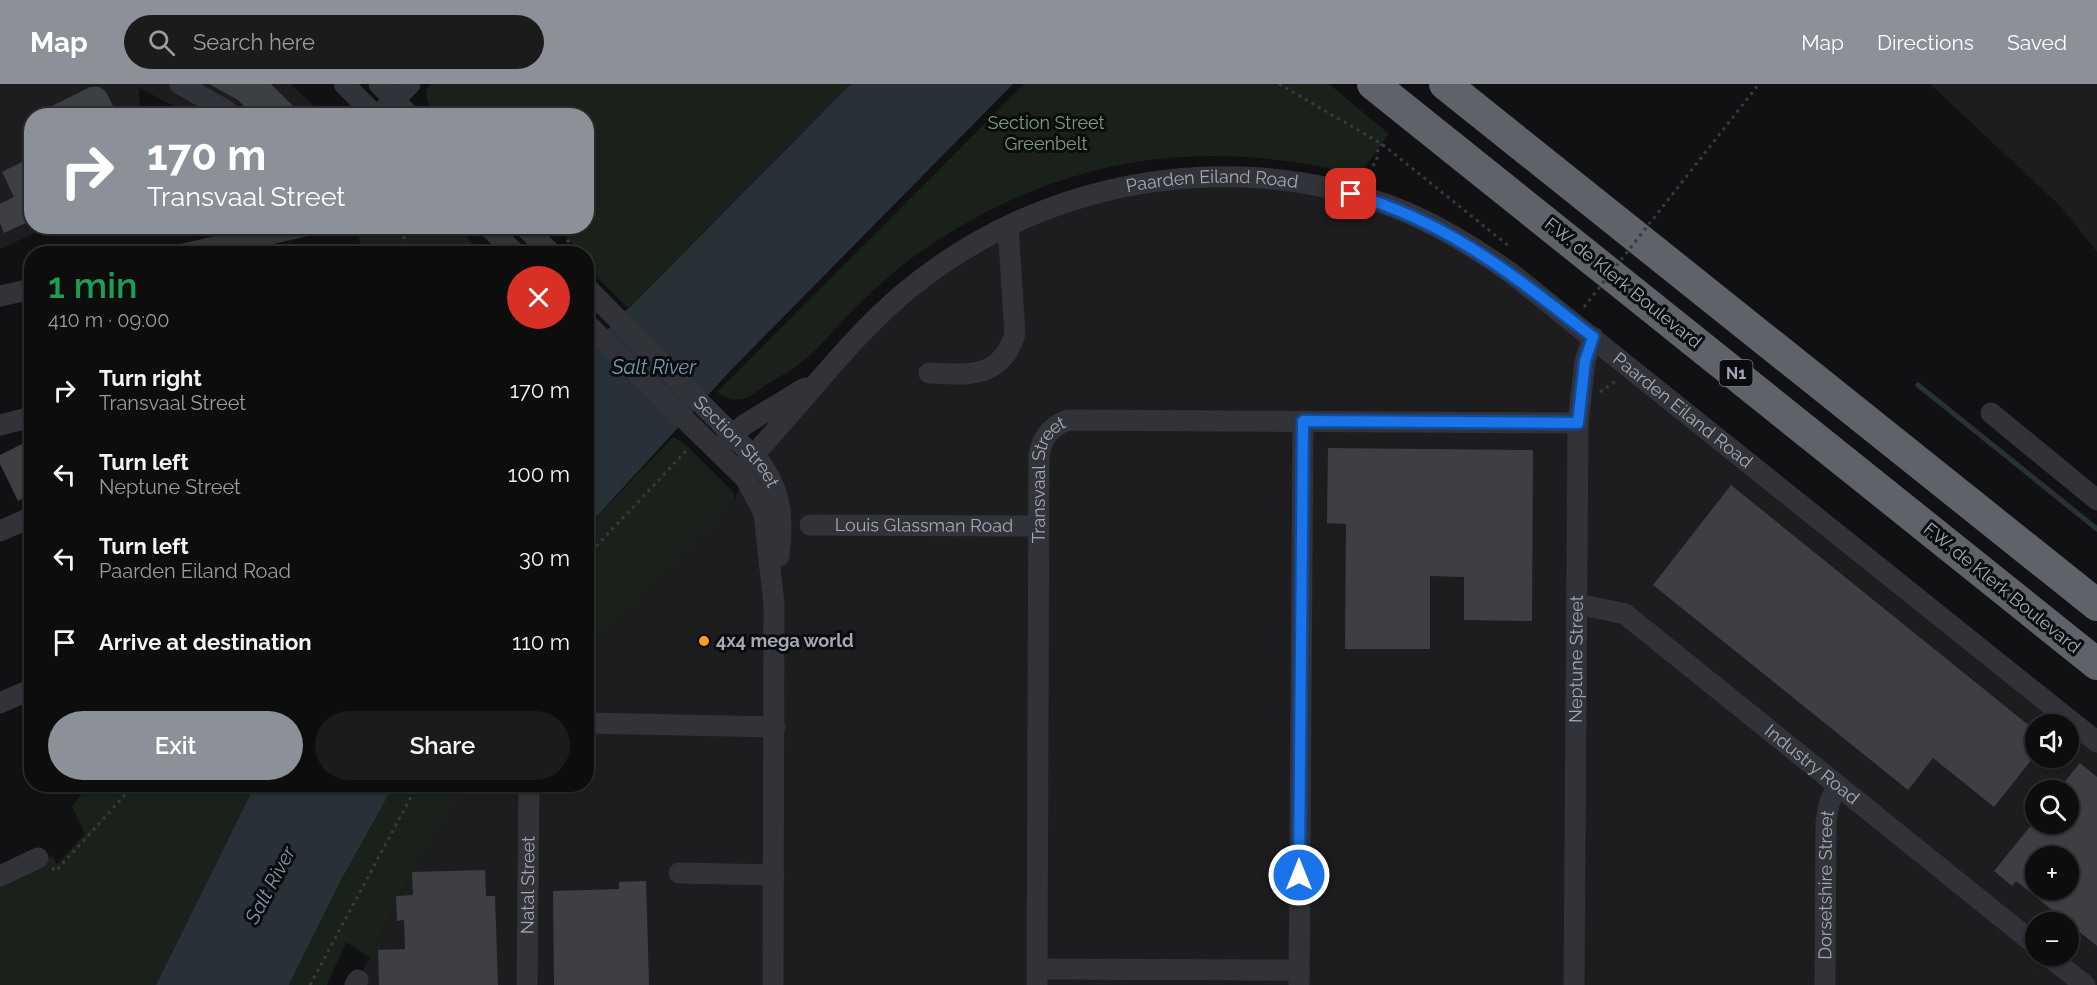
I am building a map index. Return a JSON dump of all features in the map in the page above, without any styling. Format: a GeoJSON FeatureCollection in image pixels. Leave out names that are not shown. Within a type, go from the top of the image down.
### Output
{"type":"FeatureCollection","features":[{"type":"Feature","properties":{"kind":"highway","name":"F.W. de Klerk Boulevard"},"geometry":{"type":"LineString","coordinates":[[1373,84],[2097,664]]}},
{"type":"Feature","properties":{"kind":"highway","name":"N1"},"geometry":{"type":"LineString","coordinates":[[1445,84],[2097,605]]}},
{"type":"Feature","properties":{"kind":"street"},"geometry":{"type":"LineString","coordinates":[[180,84],[222,108]]}},
{"type":"Feature","properties":{"kind":"street"},"geometry":{"type":"LineString","coordinates":[[344,84],[368,108]]}},
{"type":"Feature","properties":{"kind":"street"},"geometry":{"type":"LineString","coordinates":[[360,100],[377,84],[403,108]]}},
{"type":"Feature","properties":{"kind":"street"},"geometry":{"type":"LineString","coordinates":[[386,108],[410,84]]}},
{"type":"Feature","properties":{"kind":"street","name":"Paarden Eiland Road"},"geometry":{"type":"LineString","coordinates":[[738,471],[818,380],[905,292],[951,258],[1008,226],[1083,196],[1141,183],[1182,178],[1257,178],[1314,185],[1388,205],[1470,245],[1593,337],[2097,742]]}},
{"type":"Feature","properties":{"kind":"street"},"geometry":{"type":"LineString","coordinates":[[929,373],[971,375],[991,368],[1010,351],[1015,334],[1008,226]]}},
{"type":"Feature","properties":{"kind":"street"},"geometry":{"type":"LineString","coordinates":[[219,246],[270,234]]}},
{"type":"Feature","properties":{"kind":"street"},"geometry":{"type":"LineString","coordinates":[[496,234],[508,246]]}},
{"type":"Feature","properties":{"kind":"street"},"geometry":{"type":"LineString","coordinates":[[532,234],[544,246]]}},
{"type":"Feature","properties":{"kind":"street"},"geometry":{"type":"LineString","coordinates":[[0,296],[24,291]]}},
{"type":"Feature","properties":{"kind":"street","name":"Section Street"},"geometry":{"type":"LineString","coordinates":[[594,295],[754,455],[778,490],[782,529],[774,604]]}},
{"type":"Feature","properties":{"kind":"street","name":"Section Street"},"geometry":{"type":"LineString","coordinates":[[594,330],[738,471],[751,486],[765,513],[774,604],[776,727],[773,985]]}},
{"type":"Feature","properties":{"kind":"street","name":"Neptune Street"},"geometry":{"type":"LineString","coordinates":[[1574,985],[1578,423],[1585,361],[1593,337]]}},
{"type":"Feature","properties":{"kind":"street","name":"Paarden Eiland Road"},"geometry":{"type":"LineString","coordinates":[[717,450],[734,434],[818,380]]}},
{"type":"Feature","properties":{"kind":"street"},"geometry":{"type":"LineString","coordinates":[[1991,413],[2097,500]]}},
{"type":"Feature","properties":{"kind":"street"},"geometry":{"type":"LineString","coordinates":[[0,425],[24,419]]}},
{"type":"Feature","properties":{"kind":"street","name":"Transvaal Street"},"geometry":{"type":"LineString","coordinates":[[1037,977],[1038,526],[1041,444],[1052,428],[1068,420],[1578,423]]}},
{"type":"Feature","properties":{"kind":"street"},"geometry":{"type":"LineString","coordinates":[[1037,977],[1299,978],[1303,421]]}},
{"type":"Feature","properties":{"kind":"street"},"geometry":{"type":"LineString","coordinates":[[0,531],[24,520]]}},
{"type":"Feature","properties":{"kind":"street","name":"Louis Glassman Road"},"geometry":{"type":"LineString","coordinates":[[810,525],[1038,526]]}},
{"type":"Feature","properties":{"kind":"street","name":"Industry Road"},"geometry":{"type":"LineString","coordinates":[[1578,604],[1625,614],[2025,936]]}},
{"type":"Feature","properties":{"kind":"street"},"geometry":{"type":"LineString","coordinates":[[0,703],[24,692]]}},
{"type":"Feature","properties":{"kind":"street"},"geometry":{"type":"LineString","coordinates":[[594,723],[776,727]]}},
{"type":"Feature","properties":{"kind":"street","name":"Dorsetshire Street"},"geometry":{"type":"LineString","coordinates":[[1825,985],[1826,823],[1829,804],[1837,785]]}},
{"type":"Feature","properties":{"kind":"street","name":"Natal Street"},"geometry":{"type":"LineString","coordinates":[[527,985],[529,792]]}},
{"type":"Feature","properties":{"kind":"street"},"geometry":{"type":"LineString","coordinates":[[0,876],[38,858]]}},
{"type":"Feature","properties":{"kind":"street"},"geometry":{"type":"LineString","coordinates":[[679,873],[774,875]]}},
{"type":"Feature","properties":{"kind":"street"},"geometry":{"type":"LineString","coordinates":[[2061,966],[2085,985]]}},
{"type":"Feature","properties":{"kind":"path"},"geometry":{"type":"LineString","coordinates":[[1279,84],[1382,144],[1511,248]]}},
{"type":"Feature","properties":{"kind":"path"},"geometry":{"type":"LineString","coordinates":[[1575,300],[1584,307],[1759,84]]}},
{"type":"Feature","properties":{"kind":"path"},"geometry":{"type":"LineString","coordinates":[[1351,194],[1377,160],[1377,152],[1382,144]]}},
{"type":"Feature","properties":{"kind":"path"},"geometry":{"type":"LineString","coordinates":[[594,549],[686,452],[690,444]]}},
{"type":"Feature","properties":{"kind":"path"},"geometry":{"type":"LineString","coordinates":[[38,858],[56,871],[128,792]]}},
{"type":"Feature","properties":{"kind":"path"},"geometry":{"type":"LineString","coordinates":[[310,985],[414,792]]}},
{"type":"Feature","properties":{"kind":"shaded area"},"geometry":{"type":"Polygon","coordinates":[[[0,84],[291,84],[316,108],[177,108],[138,87],[140,108],[24,108],[24,234],[33,234],[0,249],[0,84]]]}},
{"type":"Feature","properties":{"kind":"shaded area"},"geometry":{"type":"Polygon","coordinates":[[[1930,84],[2097,84],[2097,252],[2060,206],[1930,84]]]}},
{"type":"Feature","properties":{"kind":"shaded area"},"geometry":{"type":"Polygon","coordinates":[[[1181,179],[1354,196],[1509,273],[2079,714],[2025,714],[2025,768],[2079,768],[2079,714],[2097,728],[2097,985],[356,985],[412,872],[463,792],[594,792],[594,643],[735,500],[753,440],[862,335],[1007,227],[1181,179]]]}},
{"type":"Feature","properties":{"kind":"green space"},"geometry":{"type":"Polygon","coordinates":[[[431,84],[851,84],[628,308],[596,276],[594,246],[575,246],[563,234],[594,234],[594,108],[432,108],[426,96],[431,84]]]}},
{"type":"Feature","properties":{"kind":"green space","name":"Section Street Greenbelt"},"geometry":{"type":"Polygon","coordinates":[[[1024,84],[1329,84],[1389,134],[1359,175],[1300,163],[1243,157],[1187,157],[1132,163],[1079,175],[1026,193],[974,218],[911,258],[879,286],[812,353],[791,370],[742,399],[735,400],[717,392],[1024,84]]]}},
{"type":"Feature","properties":{"kind":"green space"},"geometry":{"type":"Polygon","coordinates":[[[358,234],[463,234],[476,246],[360,246],[358,234]]]}},
{"type":"Feature","properties":{"kind":"green space"},"geometry":{"type":"Polygon","coordinates":[[[673,437],[684,443],[734,493],[735,500],[594,643],[594,520],[673,437]]]}},
{"type":"Feature","properties":{"kind":"green space"},"geometry":{"type":"Polygon","coordinates":[[[83,792],[252,792],[156,985],[0,985],[0,882],[52,856],[57,864],[85,834],[72,806],[83,792]]]}},
{"type":"Feature","properties":{"kind":"green space"},"geometry":{"type":"Polygon","coordinates":[[[390,792],[463,792],[412,872],[370,957],[346,942],[327,985],[289,985],[340,882],[390,792]]]}},
{"type":"Feature","properties":{"kind":"water","name":"Salt River"},"geometry":{"type":"Polygon","coordinates":[[[851,84],[1013,84],[731,370],[594,519],[594,343],[851,84]]]}},
{"type":"Feature","properties":{"kind":"water","name":"Salt River"},"geometry":{"type":"Polygon","coordinates":[[[252,792],[390,792],[340,882],[289,985],[156,985],[252,792]]]}},
{"type":"Feature","properties":{"kind":"building"},"geometry":{"type":"Polygon","coordinates":[[[209,84],[271,84],[295,108],[246,108],[238,100],[209,84]]]}},
{"type":"Feature","properties":{"kind":"building"},"geometry":{"type":"Polygon","coordinates":[[[90,87],[100,87],[106,92],[114,108],[48,108],[90,87]]]}},
{"type":"Feature","properties":{"kind":"building"},"geometry":{"type":"Polygon","coordinates":[[[24,161],[24,224],[4,233],[0,223],[0,204],[14,197],[2,172],[24,161]]]}},
{"type":"Feature","properties":{"kind":"building"},"geometry":{"type":"Polygon","coordinates":[[[24,443],[24,498],[18,501],[0,464],[0,455],[24,443]]]}},
{"type":"Feature","properties":{"kind":"building"},"geometry":{"type":"Polygon","coordinates":[[[1328,448],[1533,450],[1532,621],[1464,620],[1464,577],[1430,576],[1430,649],[1345,649],[1346,524],[1327,523],[1328,448]]]}},
{"type":"Feature","properties":{"kind":"building"},"geometry":{"type":"Polygon","coordinates":[[[1731,485],[2025,722],[2025,768],[1994,807],[1933,758],[1908,790],[1653,585],[1731,485]]]}},
{"type":"Feature","properties":{"kind":"building"},"geometry":{"type":"Polygon","coordinates":[[[2080,763],[2097,777],[2097,946],[2079,932],[2079,912],[2055,912],[2040,900],[2079,900],[2079,846],[2025,846],[2025,888],[2016,881],[2012,886],[1994,871],[2025,833],[2079,834],[2079,780],[2066,780],[2076,768],[2079,768],[2080,763]]]}},
{"type":"Feature","properties":{"kind":"building"},"geometry":{"type":"Polygon","coordinates":[[[485,870],[486,896],[495,896],[498,985],[379,985],[378,950],[405,949],[404,920],[397,921],[396,896],[413,895],[412,872],[485,870]]]}},
{"type":"Feature","properties":{"kind":"building"},"geometry":{"type":"Polygon","coordinates":[[[646,881],[649,985],[554,985],[553,891],[619,889],[619,882],[646,881]]]}},
{"type":"Feature","properties":{"kind":"waterway"},"geometry":{"type":"LineString","coordinates":[[1918,385],[2097,529]]}},
{"type":"Feature","properties":{"kind":"place","name":"4x4 mega world"},"geometry":{"type":"Point","coordinates":[704,641]}},
{"type":"Feature","properties":{"kind":"route"},"geometry":{"type":"LineString","coordinates":[[1299,875],[1303,421],[1578,423],[1585,361],[1593,337],[1511,273],[1470,245],[1388,205],[1351,194]]}}]}
